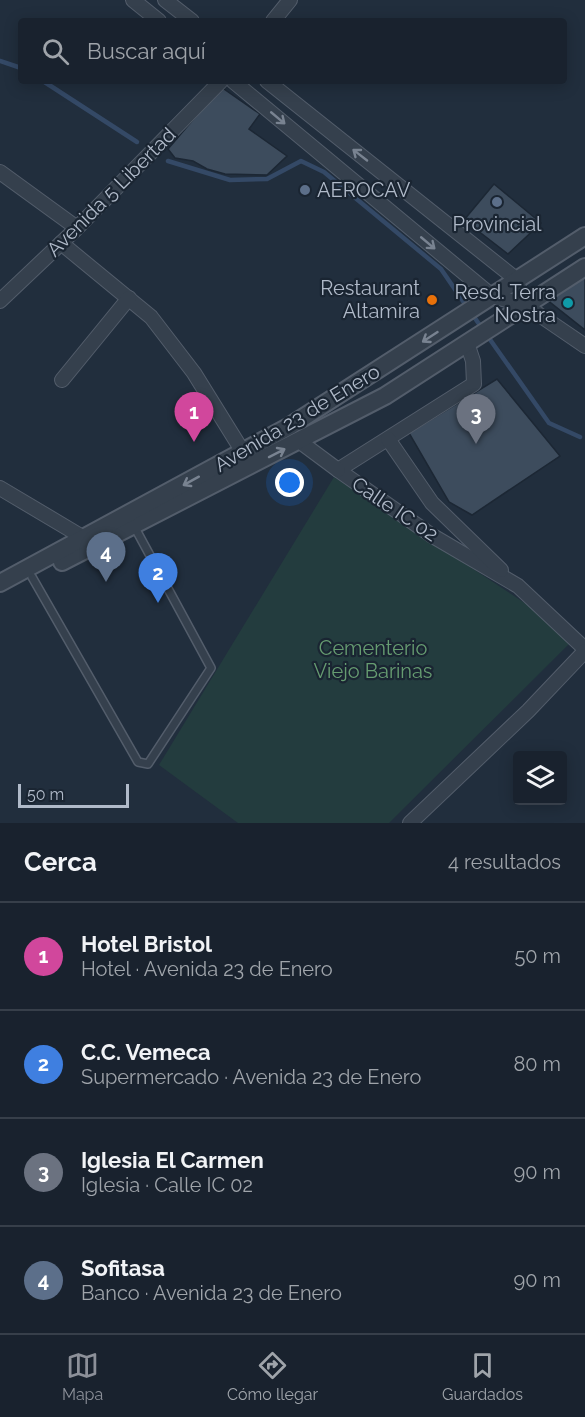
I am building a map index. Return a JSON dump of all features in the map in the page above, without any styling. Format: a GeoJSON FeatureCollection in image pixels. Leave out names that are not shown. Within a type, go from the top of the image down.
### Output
{"type":"FeatureCollection","features":[{"type":"Feature","properties":{"kind":"street"},"geometry":{"type":"LineString","coordinates":[[133,0],[155,18]]}},
{"type":"Feature","properties":{"kind":"street"},"geometry":{"type":"LineString","coordinates":[[165,0],[188,18]]}},
{"type":"Feature","properties":{"kind":"street"},"geometry":{"type":"LineString","coordinates":[[275,18],[290,0]]}},
{"type":"Feature","properties":{"kind":"street","name":"Avenida 5 Libertad"},"geometry":{"type":"LineString","coordinates":[[0,301],[77,228],[218,84]]}},
{"type":"Feature","properties":{"kind":"street"},"geometry":{"type":"LineString","coordinates":[[237,84],[492,296],[525,304],[585,346]]}},
{"type":"Feature","properties":{"kind":"street"},"geometry":{"type":"LineString","coordinates":[[271,84],[516,279],[525,304]]}},
{"type":"Feature","properties":{"kind":"street"},"geometry":{"type":"LineString","coordinates":[[0,172],[77,228]]}},
{"type":"Feature","properties":{"kind":"street","name":"Avenida 23 de Enero"},"geometry":{"type":"LineString","coordinates":[[0,583],[290,426],[585,236]]}},
{"type":"Feature","properties":{"kind":"street"},"geometry":{"type":"LineString","coordinates":[[61,243],[151,317],[194,373],[243,452]]}},
{"type":"Feature","properties":{"kind":"street","name":"Avenida 23 de Enero"},"geometry":{"type":"LineString","coordinates":[[0,594],[385,396],[585,267]]}},
{"type":"Feature","properties":{"kind":"street"},"geometry":{"type":"LineString","coordinates":[[62,380],[129,298]]}},
{"type":"Feature","properties":{"kind":"street","name":"Calle IC 02"},"geometry":{"type":"LineString","coordinates":[[467,343],[472,361],[474,384],[338,470],[431,535],[518,586],[585,650]]}},
{"type":"Feature","properties":{"kind":"street"},"geometry":{"type":"LineString","coordinates":[[388,439],[432,503],[518,586]]}},
{"type":"Feature","properties":{"kind":"street"},"geometry":{"type":"LineString","coordinates":[[299,441],[338,470]]}},
{"type":"Feature","properties":{"kind":"street"},"geometry":{"type":"LineString","coordinates":[[0,488],[84,538]]}},
{"type":"Feature","properties":{"kind":"street"},"geometry":{"type":"LineString","coordinates":[[410,823],[528,711],[585,650]]}},
{"type":"Feature","properties":{"kind":"lane"},"geometry":{"type":"LineString","coordinates":[[32,577],[138,762],[148,764],[212,668],[134,526]]}},
{"type":"Feature","properties":{"kind":"green space","name":"Cementerio Viejo Barinas"},"geometry":{"type":"Polygon","coordinates":[[[334,477],[576,637],[389,823],[238,823],[159,765],[334,477]]]}},
{"type":"Feature","properties":{"kind":"building"},"geometry":{"type":"Polygon","coordinates":[[[221,87],[260,114],[249,129],[287,156],[267,175],[225,174],[207,169],[193,161],[175,158],[168,149],[221,87]]]}},
{"type":"Feature","properties":{"kind":"building","name":"Provincial"},"geometry":{"type":"Polygon","coordinates":[[[494,184],[541,223],[508,254],[464,220],[494,184]]]}},
{"type":"Feature","properties":{"kind":"building","name":"Resd. Terra Nostra"},"geometry":{"type":"Polygon","coordinates":[[[585,274],[585,330],[546,299],[585,274]]]}},
{"type":"Feature","properties":{"kind":"building"},"geometry":{"type":"Polygon","coordinates":[[[497,379],[560,456],[472,515],[449,502],[409,433],[497,379]]]}},
{"type":"Feature","properties":{"kind":"waterway"},"geometry":{"type":"LineString","coordinates":[[0,61],[18,67]]}},
{"type":"Feature","properties":{"kind":"waterway"},"geometry":{"type":"LineString","coordinates":[[48,84],[137,142]]}},
{"type":"Feature","properties":{"kind":"waterway"},"geometry":{"type":"LineString","coordinates":[[168,161],[230,180],[267,179],[301,161],[324,172],[441,269],[467,307]]}},
{"type":"Feature","properties":{"kind":"waterway"},"geometry":{"type":"LineString","coordinates":[[472,314],[549,423],[580,437]]}},
{"type":"Feature","properties":{"kind":"place","name":"AEROCAV"},"geometry":{"type":"Point","coordinates":[305,190]}},
{"type":"Feature","properties":{"kind":"place","name":"Provincial"},"geometry":{"type":"Point","coordinates":[497,202]}},
{"type":"Feature","properties":{"kind":"place","name":"Restaurant Altamira"},"geometry":{"type":"Point","coordinates":[432,300]}},
{"type":"Feature","properties":{"kind":"place","name":"Resd. Terra Nostra"},"geometry":{"type":"Point","coordinates":[568,303]}},
{"type":"Feature","properties":{"kind":"place","name":"Hotel Bristol"},"geometry":{"type":"Point","coordinates":[194,442]}},
{"type":"Feature","properties":{"kind":"place","name":"Iglesia El Carmen"},"geometry":{"type":"Point","coordinates":[476,444]}},
{"type":"Feature","properties":{"kind":"place","name":"Sofitasa"},"geometry":{"type":"Point","coordinates":[106,582]}},
{"type":"Feature","properties":{"kind":"place","name":"C.C. Vemeca"},"geometry":{"type":"Point","coordinates":[158,603]}}]}
